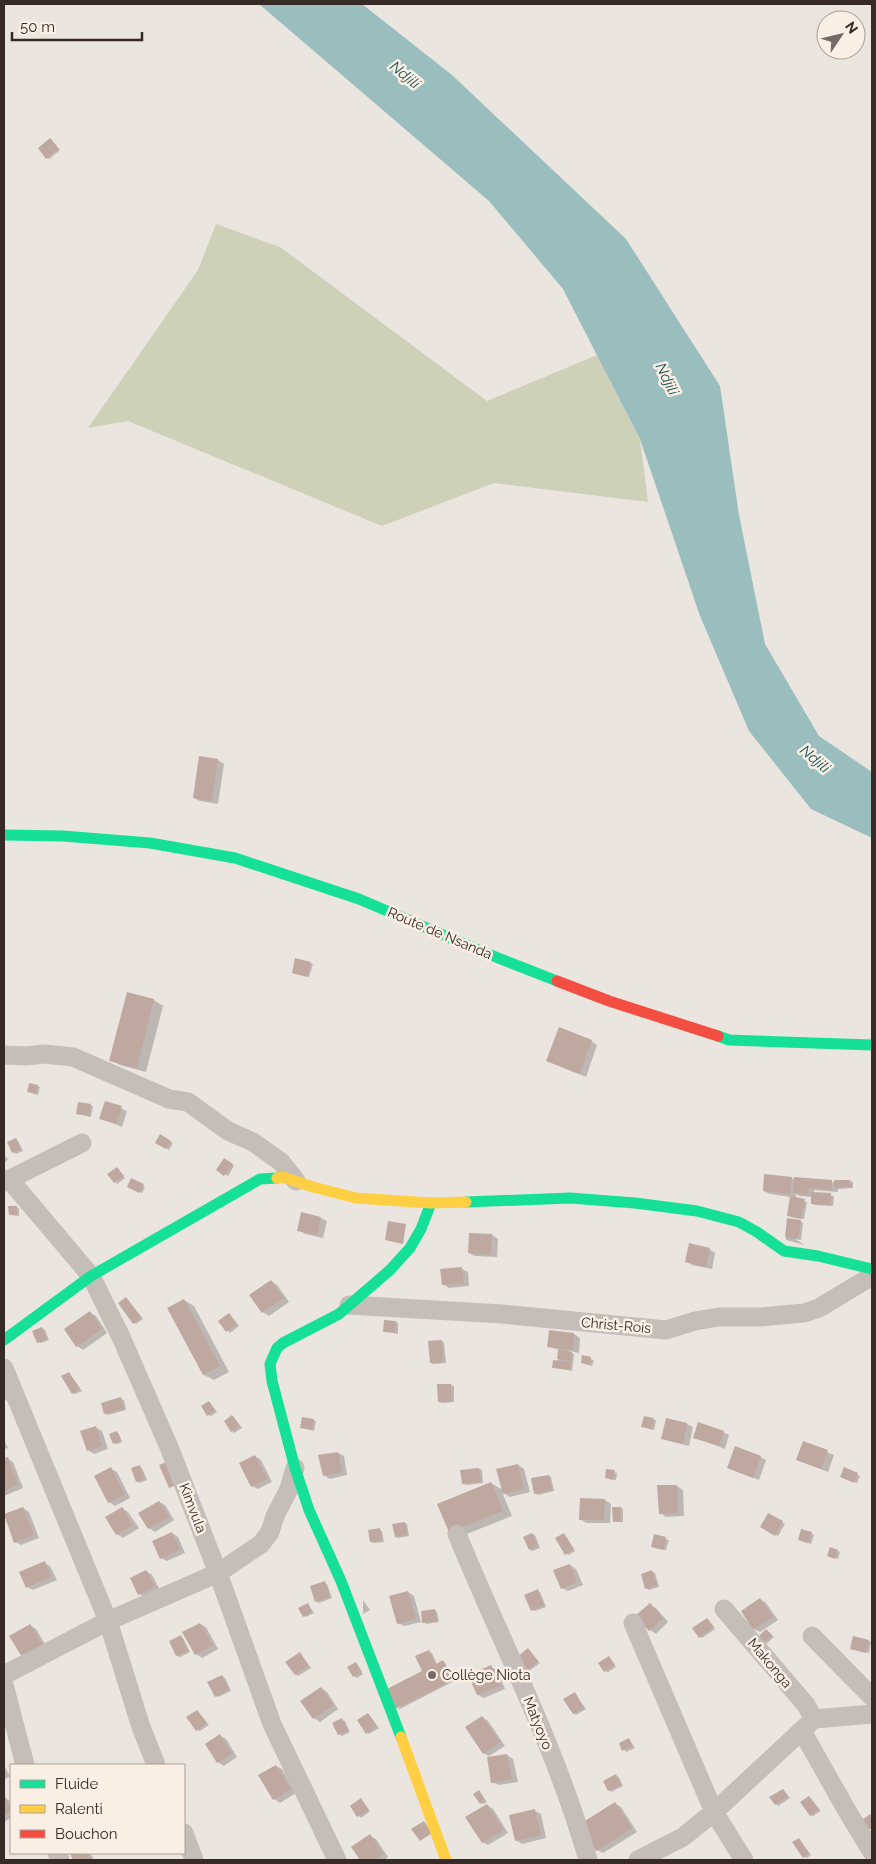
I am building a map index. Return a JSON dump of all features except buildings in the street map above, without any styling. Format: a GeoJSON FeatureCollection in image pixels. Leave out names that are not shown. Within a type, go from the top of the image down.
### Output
{"type":"FeatureCollection","features":[{"type":"Feature","properties":{"kind":"street","name":"Route de Nsanda"},"geometry":{"type":"LineString","coordinates":[[4,835],[63,836],[150,843],[235,858],[359,899],[483,952],[609,1001],[729,1040],[872,1045]]}},
{"type":"Feature","properties":{"kind":"street"},"geometry":{"type":"LineString","coordinates":[[4,1055],[26,1056],[44,1054],[73,1057],[169,1099],[188,1102],[228,1132],[253,1142],[281,1162],[296,1181]]}},
{"type":"Feature","properties":{"kind":"street"},"geometry":{"type":"LineString","coordinates":[[6,1180],[82,1142]]}},
{"type":"Feature","properties":{"kind":"street"},"geometry":{"type":"LineString","coordinates":[[4,1340],[91,1276],[207,1208],[260,1179],[283,1177],[312,1187],[356,1198],[431,1202],[570,1198],[636,1203],[697,1211],[738,1222],[792,1254],[818,1256],[872,1269]]}},
{"type":"Feature","properties":{"kind":"street","name":"Kimvula"},"geometry":{"type":"LineString","coordinates":[[6,1180],[91,1276],[121,1337],[169,1447],[218,1573],[272,1724],[337,1860]]}},
{"type":"Feature","properties":{"kind":"street"},"geometry":{"type":"LineString","coordinates":[[431,1202],[421,1229],[410,1248],[390,1270],[339,1314],[282,1343],[277,1348],[270,1364],[272,1381],[308,1510],[341,1581],[374,1664],[446,1860]]}},
{"type":"Feature","properties":{"kind":"street","name":"Christ-Rois"},"geometry":{"type":"LineString","coordinates":[[349,1305],[502,1314],[666,1330],[695,1321],[719,1317],[760,1317],[804,1313],[819,1308],[872,1276]]}},
{"type":"Feature","properties":{"kind":"street"},"geometry":{"type":"LineString","coordinates":[[4,1368],[108,1621],[141,1727],[156,1764]]}},
{"type":"Feature","properties":{"kind":"street"},"geometry":{"type":"LineString","coordinates":[[4,1675],[108,1621],[218,1573],[262,1544],[289,1489],[295,1468]]}},
{"type":"Feature","properties":{"kind":"street","name":"Matyoyo"},"geometry":{"type":"LineString","coordinates":[[457,1534],[531,1704],[588,1860]]}},
{"type":"Feature","properties":{"kind":"street","name":"Makonga"},"geometry":{"type":"LineString","coordinates":[[724,1609],[806,1705],[808,1725],[846,1809],[872,1852]]}},
{"type":"Feature","properties":{"kind":"street"},"geometry":{"type":"LineString","coordinates":[[633,1623],[714,1812],[744,1860]]}},
{"type":"Feature","properties":{"kind":"street"},"geometry":{"type":"LineString","coordinates":[[812,1636],[872,1697]]}},
{"type":"Feature","properties":{"kind":"street"},"geometry":{"type":"LineString","coordinates":[[4,1685],[25,1764]]}},
{"type":"Feature","properties":{"kind":"street"},"geometry":{"type":"LineString","coordinates":[[638,1860],[683,1837],[714,1812],[808,1725],[872,1714]]}},
{"type":"Feature","properties":{"kind":"street"},"geometry":{"type":"LineString","coordinates":[[185,1836],[194,1860]]}},
{"type":"Feature","properties":{"kind":"green space"},"geometry":{"type":"Polygon","coordinates":[[[216,224],[280,247],[487,401],[597,355],[640,439],[648,502],[494,483],[382,526],[128,421],[88,428],[198,270],[216,224]]]}},
{"type":"Feature","properties":{"kind":"water","name":"Ndjili"},"geometry":{"type":"Polygon","coordinates":[[[259,4],[362,4],[452,75],[626,239],[720,386],[739,515],[765,644],[819,736],[872,772],[872,838],[811,809],[749,731],[700,616],[640,439],[563,289],[489,201],[259,4]]]}},
{"type":"Feature","properties":{"kind":"traffic: fast"},"geometry":{"type":"LineString","coordinates":[[4,835],[63,836],[150,843],[235,858],[359,899],[483,952],[557,981]]}},
{"type":"Feature","properties":{"kind":"traffic: fast"},"geometry":{"type":"LineString","coordinates":[[718,1036],[729,1040],[872,1045]]}},
{"type":"Feature","properties":{"kind":"traffic: fast"},"geometry":{"type":"LineString","coordinates":[[4,1340],[91,1276],[260,1179],[277,1178]]}},
{"type":"Feature","properties":{"kind":"traffic: fast"},"geometry":{"type":"LineString","coordinates":[[466,1202],[570,1198],[635,1203],[697,1211],[739,1222],[784,1251],[818,1256],[872,1269]]}},
{"type":"Feature","properties":{"kind":"traffic: fast"},"geometry":{"type":"LineString","coordinates":[[401,1737],[341,1581],[309,1510],[295,1468],[272,1381],[270,1364],[277,1348],[283,1343],[339,1314],[390,1270],[410,1248],[421,1229],[431,1203]]}},
{"type":"Feature","properties":{"kind":"traffic: slow"},"geometry":{"type":"LineString","coordinates":[[277,1178],[283,1177],[356,1198],[431,1203],[466,1202]]}},
{"type":"Feature","properties":{"kind":"traffic: slow"},"geometry":{"type":"LineString","coordinates":[[401,1737],[446,1860]]}},
{"type":"Feature","properties":{"kind":"traffic: jam"},"geometry":{"type":"LineString","coordinates":[[557,981],[609,1001],[718,1036]]}},
{"type":"Feature","properties":{"kind":"place","name":"Collège Niota"},"geometry":{"type":"Point","coordinates":[432,1675]}}]}
